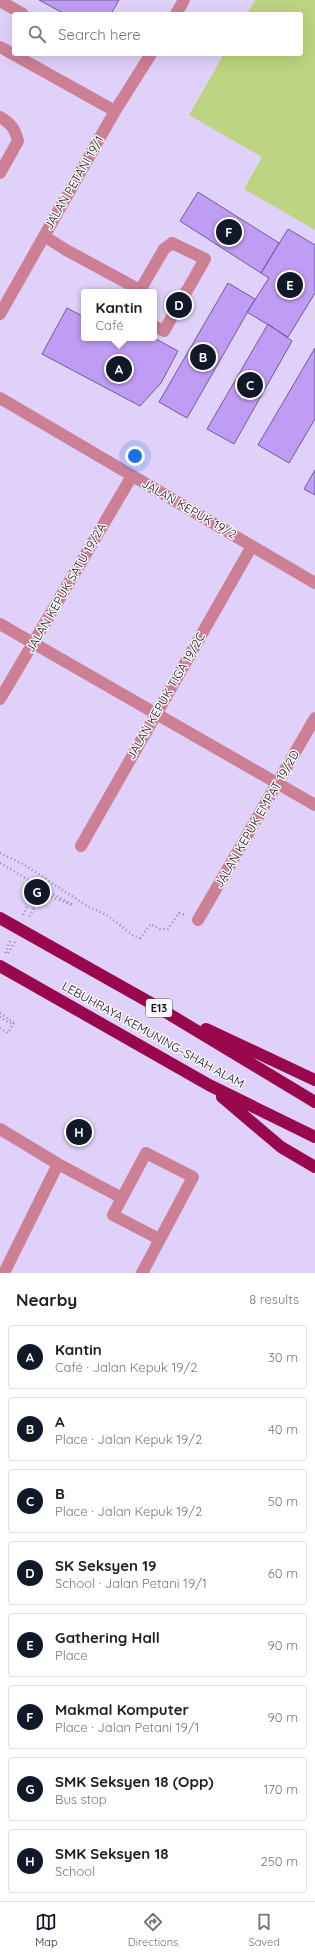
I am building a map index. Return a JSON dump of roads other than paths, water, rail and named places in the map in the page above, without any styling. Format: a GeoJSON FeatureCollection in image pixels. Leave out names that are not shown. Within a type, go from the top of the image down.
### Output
{"type":"FeatureCollection","features":[{"type":"Feature","properties":{"kind":"highway","name":"LEBUHRAYA KEMUNING–SHAH ALAM"},"geometry":{"type":"LineString","coordinates":[[0,918],[148,1002],[315,1102]]}},
{"type":"Feature","properties":{"kind":"highway","name":"LEBUHRAYA KEMUNING–SHAH ALAM"},"geometry":{"type":"LineString","coordinates":[[0,966],[209,1085],[315,1137]]}},
{"type":"Feature","properties":{"kind":"highway"},"geometry":{"type":"LineString","coordinates":[[148,1002],[315,1080]]}},
{"type":"Feature","properties":{"kind":"highway"},"geometry":{"type":"LineString","coordinates":[[209,1085],[281,1147],[315,1167]]}},
{"type":"Feature","properties":{"kind":"street"},"geometry":{"type":"LineString","coordinates":[[177,12],[184,0]]}},
{"type":"Feature","properties":{"kind":"street"},"geometry":{"type":"LineString","coordinates":[[0,1],[19,12]]}},
{"type":"Feature","properties":{"kind":"street"},"geometry":{"type":"LineString","coordinates":[[0,47],[12,54]]}},
{"type":"Feature","properties":{"kind":"street"},"geometry":{"type":"LineString","coordinates":[[16,56],[115,111]]}},
{"type":"Feature","properties":{"kind":"street","name":"JALAN PETANI 19/1"},"geometry":{"type":"LineString","coordinates":[[0,314],[115,111],[150,56]]}},
{"type":"Feature","properties":{"kind":"street"},"geometry":{"type":"LineString","coordinates":[[0,117],[8,122],[15,130],[18,141],[0,173]]}},
{"type":"Feature","properties":{"kind":"street"},"geometry":{"type":"LineString","coordinates":[[44,236],[136,289]]}},
{"type":"Feature","properties":{"kind":"street"},"geometry":{"type":"LineString","coordinates":[[141,289],[164,249],[172,243],[205,259],[164,331],[157,328]]}},
{"type":"Feature","properties":{"kind":"street","name":"JALAN KEPUK 19/2"},"geometry":{"type":"LineString","coordinates":[[0,398],[315,583]]}},
{"type":"Feature","properties":{"kind":"street","name":"JALAN KEPUK SATU 19/2A"},"geometry":{"type":"LineString","coordinates":[[0,699],[34,644],[132,476]]}},
{"type":"Feature","properties":{"kind":"street","name":"JALAN KEPUK TIGA 19/2C"},"geometry":{"type":"LineString","coordinates":[[81,846],[155,713],[252,546]]}},
{"type":"Feature","properties":{"kind":"street"},"geometry":{"type":"LineString","coordinates":[[0,624],[315,805]]}},
{"type":"Feature","properties":{"kind":"street","name":"JALAN KEPUK EMPAT 19/2D"},"geometry":{"type":"LineString","coordinates":[[198,920],[315,718]]}},
{"type":"Feature","properties":{"kind":"street"},"geometry":{"type":"LineString","coordinates":[[0,1129],[58,1164],[122,1198]]}},
{"type":"Feature","properties":{"kind":"street"},"geometry":{"type":"LineString","coordinates":[[142,1273],[193,1177],[146,1153],[113,1215],[159,1240]]}},
{"type":"Feature","properties":{"kind":"street"},"geometry":{"type":"LineString","coordinates":[[4,1273],[58,1164]]}},
{"type":"Feature","properties":{"kind":"place","name":"Makmal Komputer"},"geometry":{"type":"Point","coordinates":[229,232]}},
{"type":"Feature","properties":{"kind":"place","name":"Gathering Hall"},"geometry":{"type":"Point","coordinates":[290,285]}},
{"type":"Feature","properties":{"kind":"place","name":"SK Seksyen 19"},"geometry":{"type":"Point","coordinates":[179,305]}},
{"type":"Feature","properties":{"kind":"place","name":"A"},"geometry":{"type":"Point","coordinates":[203,357]}},
{"type":"Feature","properties":{"kind":"place","name":"Kantin"},"geometry":{"type":"Point","coordinates":[119,369]}},
{"type":"Feature","properties":{"kind":"place","name":"B"},"geometry":{"type":"Point","coordinates":[250,385]}},
{"type":"Feature","properties":{"kind":"place","name":"SMK Seksyen 18 (Opp)"},"geometry":{"type":"Point","coordinates":[37,892]}},
{"type":"Feature","properties":{"kind":"place","name":"SMK Seksyen 18"},"geometry":{"type":"Point","coordinates":[79,1132]}}]}
